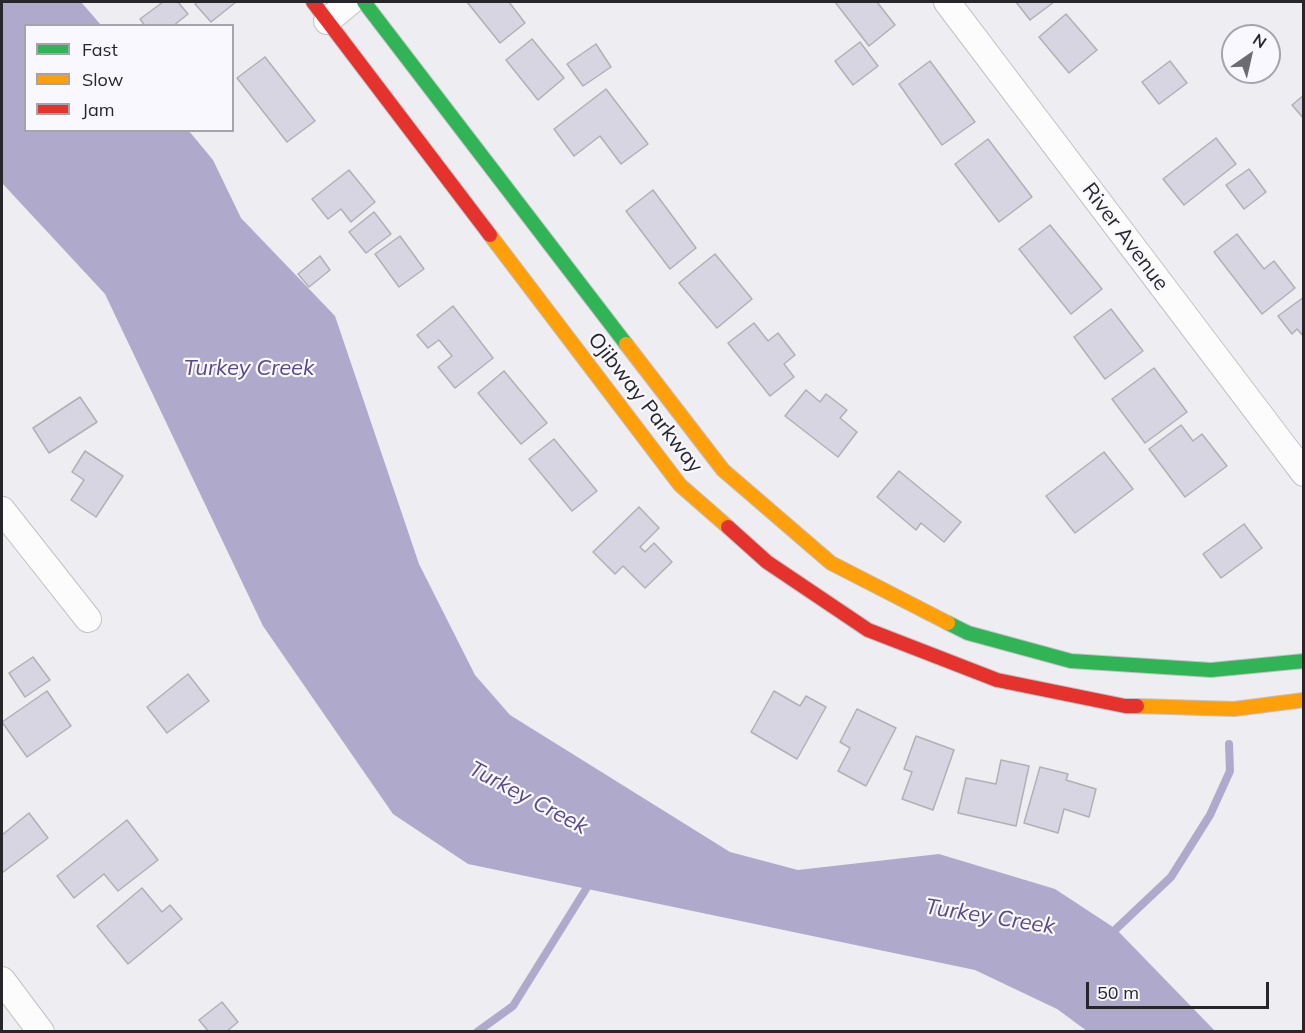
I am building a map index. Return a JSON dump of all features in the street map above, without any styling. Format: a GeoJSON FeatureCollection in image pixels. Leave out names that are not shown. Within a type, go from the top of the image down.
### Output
{"type":"FeatureCollection","features":[{"type":"Feature","properties":{"kind":"main road","name":"Ojibway Parkway"},"geometry":{"type":"LineString","coordinates":[[364,2],[723,470],[831,563],[968,633],[1071,662],[1211,670],[1304,661]]}},
{"type":"Feature","properties":{"kind":"main road","name":"Ojibway Parkway"},"geometry":{"type":"LineString","coordinates":[[320,11],[680,485],[767,562],[868,630],[997,680],[1125,706],[1234,709],[1304,700]]}},
{"type":"Feature","properties":{"kind":"street"},"geometry":{"type":"LineString","coordinates":[[320,11],[350,2]]}},
{"type":"Feature","properties":{"kind":"street","name":"River Avenue"},"geometry":{"type":"LineString","coordinates":[[947,2],[1304,473]]}},
{"type":"Feature","properties":{"kind":"street"},"geometry":{"type":"LineString","coordinates":[[2,510],[88,619]]}},
{"type":"Feature","properties":{"kind":"street"},"geometry":{"type":"LineString","coordinates":[[2,980],[41,1032]]}},
{"type":"Feature","properties":{"kind":"water","name":"Turkey Creek"},"geometry":{"type":"Polygon","coordinates":[[[2,2],[81,2],[100,24],[24,24],[24,132],[190,132],[213,160],[241,218],[335,316],[419,564],[475,675],[510,715],[730,852],[798,870],[939,854],[1055,889],[1116,929],[1215,1031],[1087,1031],[1057,1009],[975,970],[468,864],[393,814],[263,626],[105,294],[2,183],[2,2]]]}},
{"type":"Feature","properties":{"kind":"building"},"geometry":{"type":"Polygon","coordinates":[[[163,2],[178,2],[188,14],[176,24],[144,24],[140,19],[163,2]]]}},
{"type":"Feature","properties":{"kind":"building"},"geometry":{"type":"Polygon","coordinates":[[[198,2],[236,2],[211,22],[195,4],[198,2]]]}},
{"type":"Feature","properties":{"kind":"building"},"geometry":{"type":"Polygon","coordinates":[[[467,2],[509,2],[525,23],[500,43],[467,2]]]}},
{"type":"Feature","properties":{"kind":"building"},"geometry":{"type":"Polygon","coordinates":[[[835,2],[877,2],[895,25],[869,46],[835,2]]]}},
{"type":"Feature","properties":{"kind":"building"},"geometry":{"type":"Polygon","coordinates":[[[1016,2],[1054,2],[1030,20],[1016,2]]]}},
{"type":"Feature","properties":{"kind":"building"},"geometry":{"type":"Polygon","coordinates":[[[1066,14],[1097,50],[1069,73],[1039,37],[1066,14]]]}},
{"type":"Feature","properties":{"kind":"building"},"geometry":{"type":"Polygon","coordinates":[[[532,39],[564,78],[538,100],[506,60],[532,39]]]}},
{"type":"Feature","properties":{"kind":"building"},"geometry":{"type":"Polygon","coordinates":[[[860,42],[878,66],[853,85],[835,61],[860,42]]]}},
{"type":"Feature","properties":{"kind":"building"},"geometry":{"type":"Polygon","coordinates":[[[596,44],[611,67],[583,86],[567,64],[596,44]]]}},
{"type":"Feature","properties":{"kind":"building"},"geometry":{"type":"Polygon","coordinates":[[[265,57],[315,121],[287,142],[237,78],[265,57]]]}},
{"type":"Feature","properties":{"kind":"building"},"geometry":{"type":"Polygon","coordinates":[[[930,61],[975,122],[942,145],[899,84],[930,61]]]}},
{"type":"Feature","properties":{"kind":"building"},"geometry":{"type":"Polygon","coordinates":[[[1170,61],[1187,83],[1159,104],[1142,82],[1170,61]]]}},
{"type":"Feature","properties":{"kind":"building"},"geometry":{"type":"Polygon","coordinates":[[[606,89],[648,144],[621,164],[600,136],[574,156],[554,129],[606,89]]]}},
{"type":"Feature","properties":{"kind":"building"},"geometry":{"type":"Polygon","coordinates":[[[1304,95],[1304,119],[1292,105],[1304,95]]]}},
{"type":"Feature","properties":{"kind":"building"},"geometry":{"type":"Polygon","coordinates":[[[1216,138],[1236,164],[1184,205],[1163,179],[1216,138]]]}},
{"type":"Feature","properties":{"kind":"building"},"geometry":{"type":"Polygon","coordinates":[[[988,139],[1032,197],[999,222],[955,164],[988,139]]]}},
{"type":"Feature","properties":{"kind":"building"},"geometry":{"type":"Polygon","coordinates":[[[1249,169],[1266,192],[1244,209],[1226,185],[1249,169]]]}},
{"type":"Feature","properties":{"kind":"building"},"geometry":{"type":"Polygon","coordinates":[[[349,170],[375,202],[351,222],[341,209],[328,219],[312,199],[349,170]]]}},
{"type":"Feature","properties":{"kind":"building"},"geometry":{"type":"Polygon","coordinates":[[[653,190],[696,248],[670,269],[626,211],[653,190]]]}},
{"type":"Feature","properties":{"kind":"building"},"geometry":{"type":"Polygon","coordinates":[[[374,212],[391,234],[366,253],[349,232],[374,212]]]}},
{"type":"Feature","properties":{"kind":"building"},"geometry":{"type":"Polygon","coordinates":[[[1050,225],[1102,289],[1071,314],[1019,249],[1050,225]]]}},
{"type":"Feature","properties":{"kind":"building"},"geometry":{"type":"Polygon","coordinates":[[[1237,234],[1264,269],[1274,261],[1295,288],[1262,314],[1214,252],[1237,234]]]}},
{"type":"Feature","properties":{"kind":"building"},"geometry":{"type":"Polygon","coordinates":[[[400,236],[424,269],[399,287],[375,254],[400,236]]]}},
{"type":"Feature","properties":{"kind":"building"},"geometry":{"type":"Polygon","coordinates":[[[715,254],[752,299],[717,328],[679,283],[715,254]]]}},
{"type":"Feature","properties":{"kind":"building"},"geometry":{"type":"Polygon","coordinates":[[[320,256],[330,270],[309,287],[298,274],[320,256]]]}},
{"type":"Feature","properties":{"kind":"building"},"geometry":{"type":"Polygon","coordinates":[[[1304,297],[1304,337],[1297,329],[1292,334],[1278,316],[1304,297]]]}},
{"type":"Feature","properties":{"kind":"building"},"geometry":{"type":"Polygon","coordinates":[[[453,306],[493,358],[455,388],[438,367],[452,356],[439,340],[428,348],[417,335],[453,306]]]}},
{"type":"Feature","properties":{"kind":"building"},"geometry":{"type":"Polygon","coordinates":[[[1111,309],[1143,351],[1105,379],[1074,337],[1111,309]]]}},
{"type":"Feature","properties":{"kind":"building"},"geometry":{"type":"Polygon","coordinates":[[[754,323],[768,341],[778,333],[795,355],[784,364],[794,377],[770,396],[728,343],[754,323]]]}},
{"type":"Feature","properties":{"kind":"building"},"geometry":{"type":"Polygon","coordinates":[[[1154,368],[1187,412],[1145,443],[1112,399],[1154,368]]]}},
{"type":"Feature","properties":{"kind":"building"},"geometry":{"type":"Polygon","coordinates":[[[504,371],[547,423],[521,444],[478,393],[504,371]]]}},
{"type":"Feature","properties":{"kind":"building"},"geometry":{"type":"Polygon","coordinates":[[[806,390],[820,402],[826,394],[847,410],[840,418],[857,432],[838,457],[785,416],[806,390]]]}},
{"type":"Feature","properties":{"kind":"building"},"geometry":{"type":"Polygon","coordinates":[[[80,397],[97,422],[49,453],[33,428],[80,397]]]}},
{"type":"Feature","properties":{"kind":"building"},"geometry":{"type":"Polygon","coordinates":[[[1181,425],[1193,441],[1202,434],[1227,466],[1185,497],[1149,449],[1181,425]]]}},
{"type":"Feature","properties":{"kind":"building"},"geometry":{"type":"Polygon","coordinates":[[[554,439],[597,491],[572,511],[529,459],[554,439]]]}},
{"type":"Feature","properties":{"kind":"building"},"geometry":{"type":"Polygon","coordinates":[[[85,451],[123,476],[96,517],[71,500],[84,480],[72,472],[85,451]]]}},
{"type":"Feature","properties":{"kind":"building"},"geometry":{"type":"Polygon","coordinates":[[[1104,452],[1133,489],[1075,533],[1046,496],[1104,452]]]}},
{"type":"Feature","properties":{"kind":"building"},"geometry":{"type":"Polygon","coordinates":[[[899,471],[961,522],[944,542],[921,523],[916,530],[877,497],[899,471]]]}},
{"type":"Feature","properties":{"kind":"building"},"geometry":{"type":"Polygon","coordinates":[[[639,507],[659,528],[640,547],[645,552],[654,543],[672,562],[645,588],[623,566],[615,574],[593,552],[639,507]]]}},
{"type":"Feature","properties":{"kind":"building"},"geometry":{"type":"Polygon","coordinates":[[[1244,524],[1262,548],[1221,578],[1203,554],[1244,524]]]}},
{"type":"Feature","properties":{"kind":"building"},"geometry":{"type":"Polygon","coordinates":[[[33,657],[50,680],[25,697],[9,673],[33,657]]]}},
{"type":"Feature","properties":{"kind":"building"},"geometry":{"type":"Polygon","coordinates":[[[188,674],[209,701],[167,733],[147,707],[188,674]]]}},
{"type":"Feature","properties":{"kind":"building"},"geometry":{"type":"Polygon","coordinates":[[[47,691],[71,726],[27,757],[2,722],[47,691]]]}},
{"type":"Feature","properties":{"kind":"building"},"geometry":{"type":"Polygon","coordinates":[[[774,691],[800,706],[806,696],[826,707],[797,759],[751,732],[774,691]]]}},
{"type":"Feature","properties":{"kind":"building"},"geometry":{"type":"Polygon","coordinates":[[[857,709],[896,728],[866,786],[838,771],[850,748],[840,742],[857,709]]]}},
{"type":"Feature","properties":{"kind":"building"},"geometry":{"type":"Polygon","coordinates":[[[916,736],[954,750],[933,810],[902,799],[912,772],[904,769],[916,736]]]}},
{"type":"Feature","properties":{"kind":"building"},"geometry":{"type":"Polygon","coordinates":[[[1001,760],[1029,766],[1016,826],[958,813],[966,778],[996,784],[1001,760]]]}},
{"type":"Feature","properties":{"kind":"building"},"geometry":{"type":"Polygon","coordinates":[[[1040,767],[1068,774],[1066,780],[1096,789],[1089,817],[1064,809],[1058,833],[1024,823],[1040,767]]]}},
{"type":"Feature","properties":{"kind":"building"},"geometry":{"type":"Polygon","coordinates":[[[29,813],[48,838],[2,873],[2,835],[29,813]]]}},
{"type":"Feature","properties":{"kind":"building"},"geometry":{"type":"Polygon","coordinates":[[[127,820],[158,860],[118,891],[104,874],[74,898],[57,876],[127,820]]]}},
{"type":"Feature","properties":{"kind":"building"},"geometry":{"type":"Polygon","coordinates":[[[142,888],[162,912],[170,905],[182,919],[128,964],[97,926],[142,888]]]}},
{"type":"Feature","properties":{"kind":"building"},"geometry":{"type":"Polygon","coordinates":[[[222,1002],[238,1022],[226,1032],[209,1032],[199,1020],[222,1002]]]}},
{"type":"Feature","properties":{"kind":"waterway"},"geometry":{"type":"LineString","coordinates":[[1116,929],[1171,877],[1210,815],[1230,771],[1229,744]]}},
{"type":"Feature","properties":{"kind":"waterway"},"geometry":{"type":"LineString","coordinates":[[477,1032],[513,1006],[589,881]]}},
{"type":"Feature","properties":{"kind":"traffic: fast"},"geometry":{"type":"LineString","coordinates":[[364,2],[626,344]]}},
{"type":"Feature","properties":{"kind":"traffic: fast"},"geometry":{"type":"LineString","coordinates":[[948,623],[968,633],[1071,661],[1211,670],[1304,661]]}},
{"type":"Feature","properties":{"kind":"traffic: slow"},"geometry":{"type":"LineString","coordinates":[[490,235],[680,485],[728,527]]}},
{"type":"Feature","properties":{"kind":"traffic: slow"},"geometry":{"type":"LineString","coordinates":[[626,344],[723,470],[831,563],[948,623]]}},
{"type":"Feature","properties":{"kind":"traffic: slow"},"geometry":{"type":"LineString","coordinates":[[1137,706],[1234,709],[1304,700]]}},
{"type":"Feature","properties":{"kind":"traffic: jam"},"geometry":{"type":"LineString","coordinates":[[313,2],[490,235]]}},
{"type":"Feature","properties":{"kind":"traffic: jam"},"geometry":{"type":"LineString","coordinates":[[728,527],[767,562],[868,630],[997,680],[1125,706],[1137,706]]}}]}
